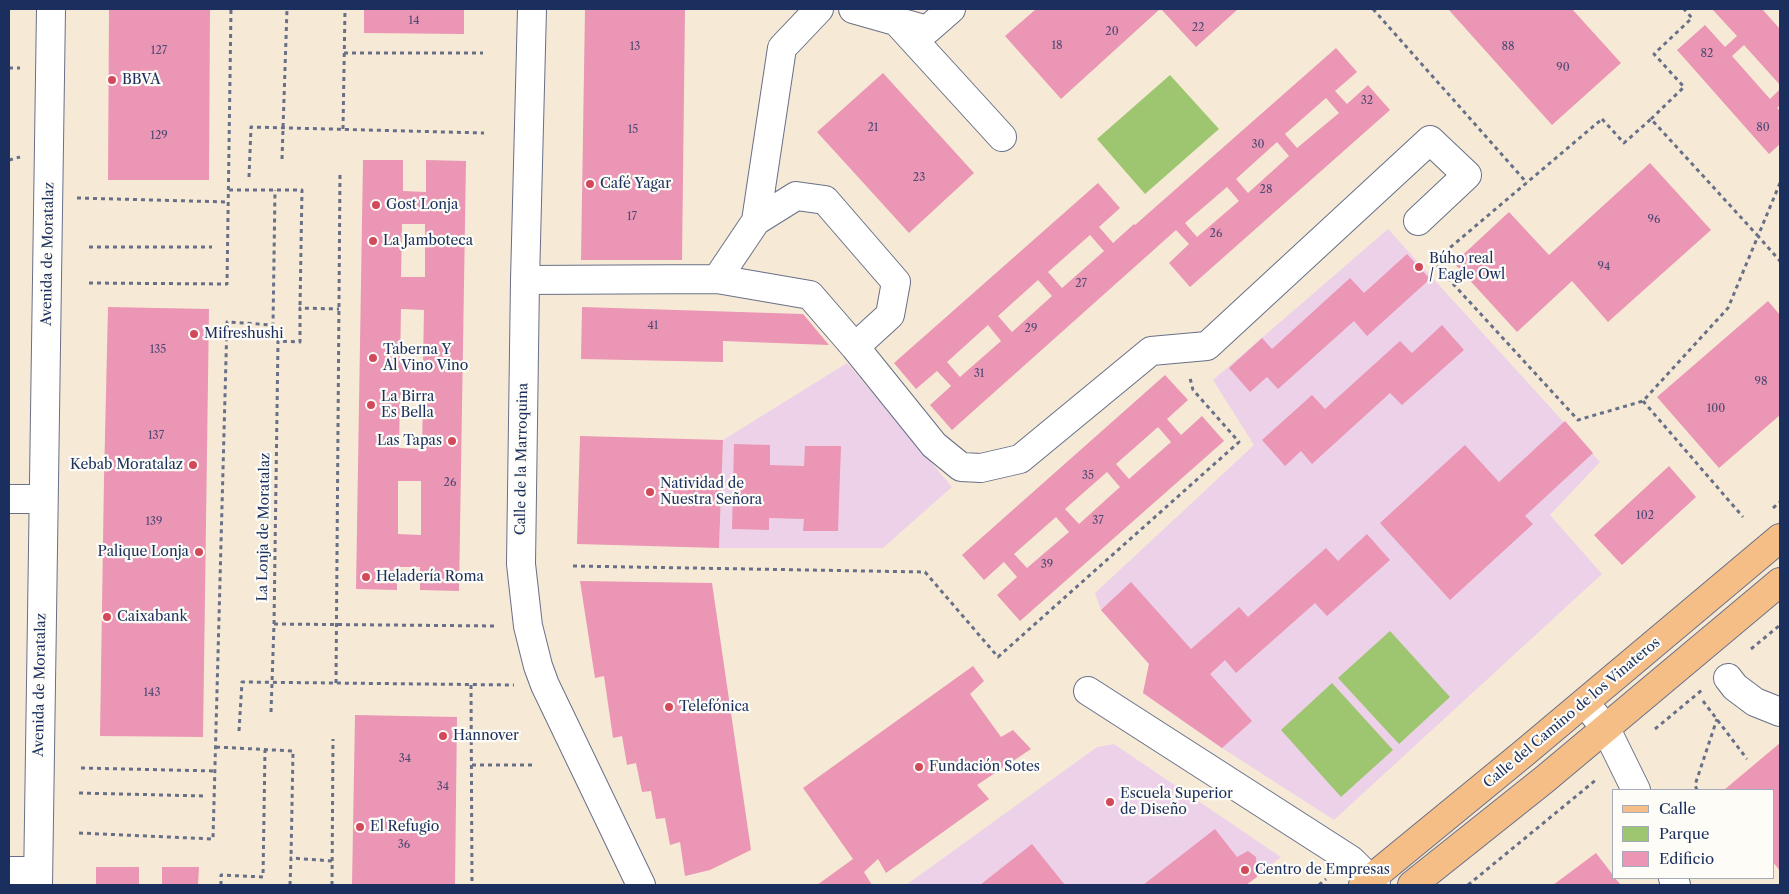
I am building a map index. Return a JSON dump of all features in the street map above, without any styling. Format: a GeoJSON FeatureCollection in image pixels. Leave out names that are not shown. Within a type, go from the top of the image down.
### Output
{"type":"FeatureCollection","features":[{"type":"Feature","properties":{"kind":"main road","name":"Calle del Camino de los Vinateros"},"geometry":{"type":"LineString","coordinates":[[1370,883],[1780,538]]}},
{"type":"Feature","properties":{"kind":"main road"},"geometry":{"type":"LineString","coordinates":[[1412,885],[1606,729],[1780,582]]}},
{"type":"Feature","properties":{"kind":"street","name":"Avenida de Moratalaz"},"geometry":{"type":"LineString","coordinates":[[9,871],[38,878],[51,9]]}},
{"type":"Feature","properties":{"kind":"street","name":"Calle de la Marroquina"},"geometry":{"type":"LineString","coordinates":[[532,9],[525,280],[521,564],[528,626],[545,685],[641,885]]}},
{"type":"Feature","properties":{"kind":"street"},"geometry":{"type":"LineString","coordinates":[[756,221],[782,48],[819,9]]}},
{"type":"Feature","properties":{"kind":"street"},"geometry":{"type":"LineString","coordinates":[[853,9],[927,30],[951,9]]}},
{"type":"Feature","properties":{"kind":"street"},"geometry":{"type":"LineString","coordinates":[[897,22],[1002,137]]}},
{"type":"Feature","properties":{"kind":"street"},"geometry":{"type":"LineString","coordinates":[[525,280],[717,279],[810,295],[855,347],[934,445],[961,467],[981,468],[1020,459],[1151,351],[1206,346],[1430,140],[1467,175],[1418,220]]}},
{"type":"Feature","properties":{"kind":"street"},"geometry":{"type":"LineString","coordinates":[[717,279],[756,221],[796,196],[825,200],[896,282],[890,315],[855,347]]}},
{"type":"Feature","properties":{"kind":"street"},"geometry":{"type":"LineString","coordinates":[[9,499],[43,499]]}},
{"type":"Feature","properties":{"kind":"street"},"geometry":{"type":"LineString","coordinates":[[1728,678],[1735,687],[1755,702],[1780,712]]}},
{"type":"Feature","properties":{"kind":"street"},"geometry":{"type":"LineString","coordinates":[[1088,691],[1351,860],[1370,883]]}},
{"type":"Feature","properties":{"kind":"street"},"geometry":{"type":"LineString","coordinates":[[1585,703],[1606,729],[1636,789]]}},
{"type":"Feature","properties":{"kind":"path"},"geometry":{"type":"LineString","coordinates":[[89,283],[227,284],[231,9]]}},
{"type":"Feature","properties":{"kind":"path"},"geometry":{"type":"LineString","coordinates":[[282,159],[287,9]]}},
{"type":"Feature","properties":{"kind":"path"},"geometry":{"type":"LineString","coordinates":[[343,129],[344,9]]}},
{"type":"Feature","properties":{"kind":"path"},"geometry":{"type":"LineString","coordinates":[[1373,9],[1527,183]]}},
{"type":"Feature","properties":{"kind":"path"},"geometry":{"type":"LineString","coordinates":[[1684,9],[1692,18],[1654,54],[1684,88],[1624,143],[1602,119],[1433,262],[1578,420],[1643,401],[1728,308],[1780,182]]}},
{"type":"Feature","properties":{"kind":"path"},"geometry":{"type":"LineString","coordinates":[[344,53],[484,53]]}},
{"type":"Feature","properties":{"kind":"path"},"geometry":{"type":"LineString","coordinates":[[1651,120],[1780,261]]}},
{"type":"Feature","properties":{"kind":"path"},"geometry":{"type":"LineString","coordinates":[[249,177],[251,127],[484,133]]}},
{"type":"Feature","properties":{"kind":"path"},"geometry":{"type":"LineString","coordinates":[[336,683],[340,172]]}},
{"type":"Feature","properties":{"kind":"path"},"geometry":{"type":"LineString","coordinates":[[229,190],[302,190],[300,308],[339,309]]}},
{"type":"Feature","properties":{"kind":"path"},"geometry":{"type":"LineString","coordinates":[[79,832],[213,839],[227,322],[273,324],[275,190]]}},
{"type":"Feature","properties":{"kind":"path"},"geometry":{"type":"LineString","coordinates":[[49,197],[229,202]]}},
{"type":"Feature","properties":{"kind":"path"},"geometry":{"type":"LineString","coordinates":[[89,246],[212,247]]}},
{"type":"Feature","properties":{"kind":"path","name":"La Lonja de Moratalaz"},"geometry":{"type":"LineString","coordinates":[[271,712],[278,342],[300,342],[300,308]]}},
{"type":"Feature","properties":{"kind":"path"},"geometry":{"type":"LineString","coordinates":[[573,566],[924,572],[998,658],[1239,442],[1192,390],[1183,348]]}},
{"type":"Feature","properties":{"kind":"path"},"geometry":{"type":"LineString","coordinates":[[1643,401],[1743,517]]}},
{"type":"Feature","properties":{"kind":"path"},"geometry":{"type":"LineString","coordinates":[[274,624],[528,626]]}},
{"type":"Feature","properties":{"kind":"path"},"geometry":{"type":"LineString","coordinates":[[239,732],[242,682],[545,685]]}},
{"type":"Feature","properties":{"kind":"path"},"geometry":{"type":"LineString","coordinates":[[471,685],[472,885]]}},
{"type":"Feature","properties":{"kind":"path"},"geometry":{"type":"LineString","coordinates":[[1703,701],[1747,759]]}},
{"type":"Feature","properties":{"kind":"path"},"geometry":{"type":"LineString","coordinates":[[1697,789],[1696,785],[1717,719]]}},
{"type":"Feature","properties":{"kind":"path"},"geometry":{"type":"LineString","coordinates":[[332,885],[334,739]]}},
{"type":"Feature","properties":{"kind":"path"},"geometry":{"type":"LineString","coordinates":[[216,748],[293,751],[290,885]]}},
{"type":"Feature","properties":{"kind":"path"},"geometry":{"type":"LineString","coordinates":[[221,885],[221,875],[263,877],[265,750]]}},
{"type":"Feature","properties":{"kind":"path"},"geometry":{"type":"LineString","coordinates":[[472,765],[536,765]]}},
{"type":"Feature","properties":{"kind":"path"},"geometry":{"type":"LineString","coordinates":[[81,768],[215,771]]}},
{"type":"Feature","properties":{"kind":"path"},"geometry":{"type":"LineString","coordinates":[[1468,885],[1600,776]]}},
{"type":"Feature","properties":{"kind":"path"},"geometry":{"type":"LineString","coordinates":[[79,793],[205,796]]}},
{"type":"Feature","properties":{"kind":"path"},"geometry":{"type":"LineString","coordinates":[[291,858],[332,861]]}},
{"type":"Feature","properties":{"kind":"shaded area"},"geometry":{"type":"Polygon","coordinates":[[[1388,229],[1600,462],[1550,515],[1602,574],[1334,820],[1222,748],[1143,693],[1149,664],[1101,610],[1095,593],[1254,445],[1213,380],[1388,229]]]}},
{"type":"Feature","properties":{"kind":"shaded area"},"geometry":{"type":"Polygon","coordinates":[[[847,363],[952,487],[883,548],[719,548],[723,440],[847,363]]]}},
{"type":"Feature","properties":{"kind":"shaded area","name":"Escuela Superior de Diseño"},"geometry":{"type":"Polygon","coordinates":[[[1114,744],[1281,857],[1246,885],[906,885],[1097,747],[1114,744]]]}},
{"type":"Feature","properties":{"kind":"green space"},"geometry":{"type":"Polygon","coordinates":[[[1170,75],[1219,129],[1145,194],[1097,139],[1170,75]]]}},
{"type":"Feature","properties":{"kind":"green space"},"geometry":{"type":"Polygon","coordinates":[[[1390,631],[1450,697],[1399,744],[1338,678],[1390,631]]]}},
{"type":"Feature","properties":{"kind":"green space"},"geometry":{"type":"Polygon","coordinates":[[[1332,683],[1393,750],[1341,797],[1281,730],[1332,683]]]}},
{"type":"Feature","properties":{"kind":"building"},"geometry":{"type":"Polygon","coordinates":[[[109,9],[210,9],[209,180],[108,180],[109,9]]]}},
{"type":"Feature","properties":{"kind":"building"},"geometry":{"type":"Polygon","coordinates":[[[364,9],[464,9],[464,34],[364,33],[364,9]]]}},
{"type":"Feature","properties":{"kind":"building"},"geometry":{"type":"Polygon","coordinates":[[[585,9],[685,9],[682,260],[581,260],[585,9]]]}},
{"type":"Feature","properties":{"kind":"building"},"geometry":{"type":"Polygon","coordinates":[[[1036,9],[1160,9],[1061,99],[1005,36],[1036,9]]]}},
{"type":"Feature","properties":{"kind":"building"},"geometry":{"type":"Polygon","coordinates":[[[1161,9],[1238,9],[1196,47],[1161,9]]]}},
{"type":"Feature","properties":{"kind":"building"},"geometry":{"type":"Polygon","coordinates":[[[1448,9],[1572,9],[1621,63],[1552,125],[1448,9]]]}},
{"type":"Feature","properties":{"kind":"building"},"geometry":{"type":"Polygon","coordinates":[[[1712,9],[1762,9],[1780,29],[1780,85],[1744,45],[1732,56],[1770,99],[1780,89],[1780,105],[1777,108],[1780,111],[1780,144],[1769,154],[1677,50],[1705,25],[1725,47],[1737,36],[1712,9]]]}},
{"type":"Feature","properties":{"kind":"building"},"geometry":{"type":"Polygon","coordinates":[[[1336,48],[1357,72],[1335,91],[1347,104],[1368,85],[1390,110],[1190,287],[1169,263],[1189,244],[1176,230],[952,430],[930,405],[951,386],[937,371],[916,389],[894,363],[1098,183],[1120,208],[1099,227],[1113,243],[1336,48]],[[1326,98],[1285,134],[1297,148],[1339,113],[1326,98]],[[1277,142],[1236,179],[1248,193],[1289,156],[1277,142]],[[1227,187],[1185,223],[1197,237],[1239,201],[1227,187]],[[1090,235],[1048,272],[1062,288],[1104,251],[1090,235]],[[1038,280],[998,316],[1012,332],[1052,296],[1038,280]],[[988,325],[947,362],[960,377],[1001,341],[988,325]]]}},
{"type":"Feature","properties":{"kind":"building"},"geometry":{"type":"Polygon","coordinates":[[[883,73],[974,173],[909,233],[817,132],[883,73]]]}},
{"type":"Feature","properties":{"kind":"building"},"geometry":{"type":"Polygon","coordinates":[[[363,160],[403,160],[403,191],[426,192],[426,160],[466,161],[459,591],[420,590],[420,567],[397,567],[397,590],[356,589],[363,160]],[[402,224],[401,277],[425,277],[425,224],[402,224]],[[401,309],[400,363],[423,363],[424,310],[401,309]],[[400,395],[399,448],[422,449],[423,395],[400,395]],[[398,481],[398,534],[421,535],[421,481],[398,481]]]}},
{"type":"Feature","properties":{"kind":"building"},"geometry":{"type":"Polygon","coordinates":[[[1650,163],[1711,230],[1608,322],[1572,281],[1517,332],[1454,263],[1509,212],[1549,255],[1650,163]]]}},
{"type":"Feature","properties":{"kind":"building"},"geometry":{"type":"Polygon","coordinates":[[[1407,254],[1430,279],[1367,336],[1354,321],[1278,389],[1267,377],[1250,392],[1229,368],[1262,338],[1272,349],[1350,278],[1364,293],[1407,254]]]}},
{"type":"Feature","properties":{"kind":"building"},"geometry":{"type":"Polygon","coordinates":[[[1768,301],[1780,315],[1780,415],[1719,468],[1657,397],[1768,301]]]}},
{"type":"Feature","properties":{"kind":"building"},"geometry":{"type":"Polygon","coordinates":[[[108,307],[209,309],[203,737],[100,736],[108,307]]]}},
{"type":"Feature","properties":{"kind":"building"},"geometry":{"type":"Polygon","coordinates":[[[582,307],[803,314],[829,345],[723,341],[723,362],[581,359],[582,307]]]}},
{"type":"Feature","properties":{"kind":"building"},"geometry":{"type":"Polygon","coordinates":[[[1442,325],[1464,350],[1402,405],[1390,393],[1312,464],[1301,451],[1285,466],[1262,440],[1312,395],[1325,409],[1400,341],[1412,353],[1442,325]]]}},
{"type":"Feature","properties":{"kind":"building"},"geometry":{"type":"Polygon","coordinates":[[[1165,375],[1188,400],[1167,419],[1181,435],[1202,416],[1224,441],[1020,621],[997,595],[1017,577],[1004,562],[984,580],[962,555],[1165,375]],[[1158,427],[1116,464],[1129,479],[1171,442],[1158,427]],[[1107,472],[1065,509],[1079,524],[1120,487],[1107,472]],[[1056,517],[1014,554],[1027,568],[1069,532],[1056,517]]]}},
{"type":"Feature","properties":{"kind":"building"},"geometry":{"type":"Polygon","coordinates":[[[1565,421],[1593,453],[1525,516],[1533,524],[1450,600],[1380,523],[1465,445],[1499,482],[1565,421]]]}},
{"type":"Feature","properties":{"kind":"building","name":"Natividad de Nuestra Señora"},"geometry":{"type":"Polygon","coordinates":[[[580,436],[723,440],[719,548],[577,544],[580,436]]]}},
{"type":"Feature","properties":{"kind":"building"},"geometry":{"type":"Polygon","coordinates":[[[734,444],[770,445],[770,465],[804,466],[805,446],[841,446],[838,531],[803,531],[804,519],[769,518],[769,530],[732,529],[734,444]]]}},
{"type":"Feature","properties":{"kind":"building"},"geometry":{"type":"Polygon","coordinates":[[[1669,466],[1696,497],[1622,565],[1594,535],[1669,466]]]}},
{"type":"Feature","properties":{"kind":"building"},"geometry":{"type":"Polygon","coordinates":[[[1367,534],[1390,560],[1327,616],[1315,603],[1236,673],[1225,660],[1210,674],[1252,721],[1222,748],[1143,693],[1149,664],[1101,610],[1131,582],[1191,649],[1239,607],[1248,617],[1326,548],[1338,561],[1367,534]]]}},
{"type":"Feature","properties":{"kind":"building","name":"Telefónica"},"geometry":{"type":"Polygon","coordinates":[[[580,581],[712,583],[751,850],[710,870],[685,876],[680,842],[670,845],[665,818],[656,819],[651,791],[642,792],[636,763],[627,765],[622,736],[613,738],[604,676],[595,678],[580,581]]]}},
{"type":"Feature","properties":{"kind":"building","name":"Fundación Sotes"},"geometry":{"type":"Polygon","coordinates":[[[973,666],[984,681],[970,694],[1001,737],[1013,730],[1031,749],[977,785],[989,799],[886,873],[878,859],[864,872],[872,885],[817,885],[853,859],[803,788],[973,666]]]}},
{"type":"Feature","properties":{"kind":"building"},"geometry":{"type":"Polygon","coordinates":[[[355,715],[457,717],[455,885],[352,885],[355,715]]]}},
{"type":"Feature","properties":{"kind":"building"},"geometry":{"type":"Polygon","coordinates":[[[1780,743],[1780,871],[1774,863],[1774,789],[1725,789],[1780,743]]]}},
{"type":"Feature","properties":{"kind":"building"},"geometry":{"type":"Polygon","coordinates":[[[1215,829],[1237,857],[1248,851],[1256,857],[1257,877],[1246,885],[1143,885],[1215,829]]]}},
{"type":"Feature","properties":{"kind":"building"},"geometry":{"type":"Polygon","coordinates":[[[1032,844],[1065,885],[980,885],[1032,844]]]}},
{"type":"Feature","properties":{"kind":"building"},"geometry":{"type":"Polygon","coordinates":[[[1596,853],[1612,874],[1612,879],[1616,879],[1621,885],[1553,885],[1596,853]]]}},
{"type":"Feature","properties":{"kind":"building"},"geometry":{"type":"Polygon","coordinates":[[[96,867],[139,867],[139,885],[96,885],[96,867]]]}},
{"type":"Feature","properties":{"kind":"building"},"geometry":{"type":"Polygon","coordinates":[[[162,867],[199,867],[198,885],[162,885],[162,867]]]}},
{"type":"Feature","properties":{"kind":"place","name":"BBVA"},"geometry":{"type":"Point","coordinates":[112,80]}},
{"type":"Feature","properties":{"kind":"place","name":"Café Yagar"},"geometry":{"type":"Point","coordinates":[590,184]}},
{"type":"Feature","properties":{"kind":"place","name":"Gost Lonja"},"geometry":{"type":"Point","coordinates":[376,205]}},
{"type":"Feature","properties":{"kind":"place","name":"La Jamboteca"},"geometry":{"type":"Point","coordinates":[373,241]}},
{"type":"Feature","properties":{"kind":"place","name":"Búho real / Eagle Owl"},"geometry":{"type":"Point","coordinates":[1419,267]}},
{"type":"Feature","properties":{"kind":"place","name":"Mifreshushi"},"geometry":{"type":"Point","coordinates":[194,334]}},
{"type":"Feature","properties":{"kind":"place","name":"Taberna Y Al Vino Vino"},"geometry":{"type":"Point","coordinates":[373,358]}},
{"type":"Feature","properties":{"kind":"place","name":"La Birra Es Bella"},"geometry":{"type":"Point","coordinates":[371,405]}},
{"type":"Feature","properties":{"kind":"place","name":"Las Tapas"},"geometry":{"type":"Point","coordinates":[452,441]}},
{"type":"Feature","properties":{"kind":"place","name":"Kebab Moratalaz"},"geometry":{"type":"Point","coordinates":[193,465]}},
{"type":"Feature","properties":{"kind":"place","name":"Natividad de Nuestra Señora"},"geometry":{"type":"Point","coordinates":[650,492]}},
{"type":"Feature","properties":{"kind":"place","name":"Palique Lonja"},"geometry":{"type":"Point","coordinates":[199,552]}},
{"type":"Feature","properties":{"kind":"place","name":"Heladería Roma"},"geometry":{"type":"Point","coordinates":[366,577]}},
{"type":"Feature","properties":{"kind":"place","name":"Caixabank"},"geometry":{"type":"Point","coordinates":[107,617]}},
{"type":"Feature","properties":{"kind":"place","name":"Telefónica"},"geometry":{"type":"Point","coordinates":[669,707]}},
{"type":"Feature","properties":{"kind":"place","name":"Hannover"},"geometry":{"type":"Point","coordinates":[443,736]}},
{"type":"Feature","properties":{"kind":"place","name":"Fundación Sotes"},"geometry":{"type":"Point","coordinates":[919,767]}},
{"type":"Feature","properties":{"kind":"place","name":"Escuela Superior de Diseño"},"geometry":{"type":"Point","coordinates":[1110,802]}},
{"type":"Feature","properties":{"kind":"place","name":"El Refugio"},"geometry":{"type":"Point","coordinates":[360,827]}},
{"type":"Feature","properties":{"kind":"place","name":"Centro de Empresas"},"geometry":{"type":"Point","coordinates":[1245,870]}}]}
